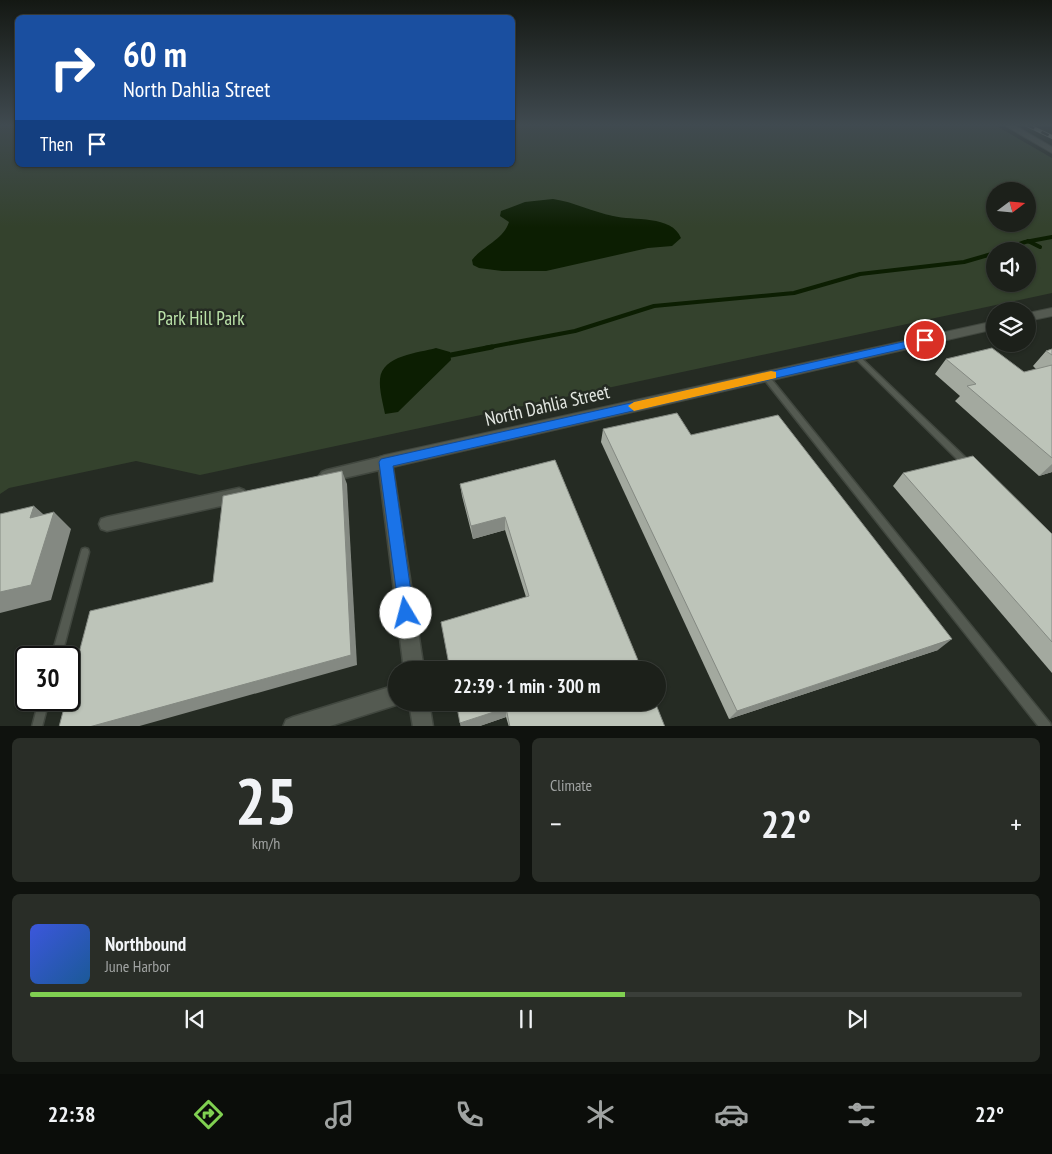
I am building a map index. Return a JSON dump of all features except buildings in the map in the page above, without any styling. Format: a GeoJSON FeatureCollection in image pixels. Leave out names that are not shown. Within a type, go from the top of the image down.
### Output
{"type":"FeatureCollection","features":[{"type":"Feature","properties":{"kind":"street"},"geometry":{"type":"LineString","coordinates":[[1036,315],[1052,312]]}},
{"type":"Feature","properties":{"kind":"street","name":"North Dahlia Street"},"geometry":{"type":"LineString","coordinates":[[308,480],[986,327]]}},
{"type":"Feature","properties":{"kind":"street"},"geometry":{"type":"LineString","coordinates":[[385,462],[413,661]]}},
{"type":"Feature","properties":{"kind":"street"},"geometry":{"type":"LineString","coordinates":[[107,524],[250,492]]}},
{"type":"Feature","properties":{"kind":"street"},"geometry":{"type":"LineString","coordinates":[[293,726],[388,697]]}},
{"type":"Feature","properties":{"kind":"street"},"geometry":{"type":"LineString","coordinates":[[420,711],[422,726]]}},
{"type":"Feature","properties":{"kind":"lane"},"geometry":{"type":"LineString","coordinates":[[856,356],[963,460]]}},
{"type":"Feature","properties":{"kind":"lane"},"geometry":{"type":"LineString","coordinates":[[766,376],[1046,726]]}},
{"type":"Feature","properties":{"kind":"lane"},"geometry":{"type":"LineString","coordinates":[[59,646],[85,552]]}},
{"type":"Feature","properties":{"kind":"lane"},"geometry":{"type":"LineString","coordinates":[[37,726],[41,711]]}},
{"type":"Feature","properties":{"kind":"green space","name":"Park Hill Park"},"geometry":{"type":"Polygon","coordinates":[[[0,159],[15,159],[15,167],[515,167],[515,159],[1052,159],[1052,293],[1010,302],[986,302],[986,307],[200,475],[136,461],[9,488],[0,494],[0,159]]]}},
{"type":"Feature","properties":{"kind":"shaded area"},"geometry":{"type":"Polygon","coordinates":[[[553,199],[613,216],[661,222],[676,231],[681,238],[672,246],[648,248],[546,271],[502,271],[479,268],[473,265],[472,260],[498,238],[506,228],[509,222],[500,216],[501,211],[525,202],[553,199]]]}},
{"type":"Feature","properties":{"kind":"shaded area"},"geometry":{"type":"Polygon","coordinates":[[[436,348],[450,352],[451,360],[398,412],[385,414],[380,388],[382,371],[387,365],[402,356],[436,348]]]}},
{"type":"Feature","properties":{"kind":"waterway"},"geometry":{"type":"LineString","coordinates":[[1029,241],[1052,237]]}},
{"type":"Feature","properties":{"kind":"waterway"},"geometry":{"type":"LineString","coordinates":[[1029,241],[1040,247]]}},
{"type":"Feature","properties":{"kind":"waterway"},"geometry":{"type":"LineString","coordinates":[[485,348],[575,331],[654,306],[794,293],[860,274],[964,262],[986,256]]}},
{"type":"Feature","properties":{"kind":"waterway"},"geometry":{"type":"LineString","coordinates":[[451,355],[492,347]]}},
{"type":"Feature","properties":{"kind":"slow traffic"},"geometry":{"type":"LineString","coordinates":[[634,406],[771,375]]}},
{"type":"Feature","properties":{"kind":"route"},"geometry":{"type":"LineString","coordinates":[[406,613],[385,462],[925,340]]}}]}
